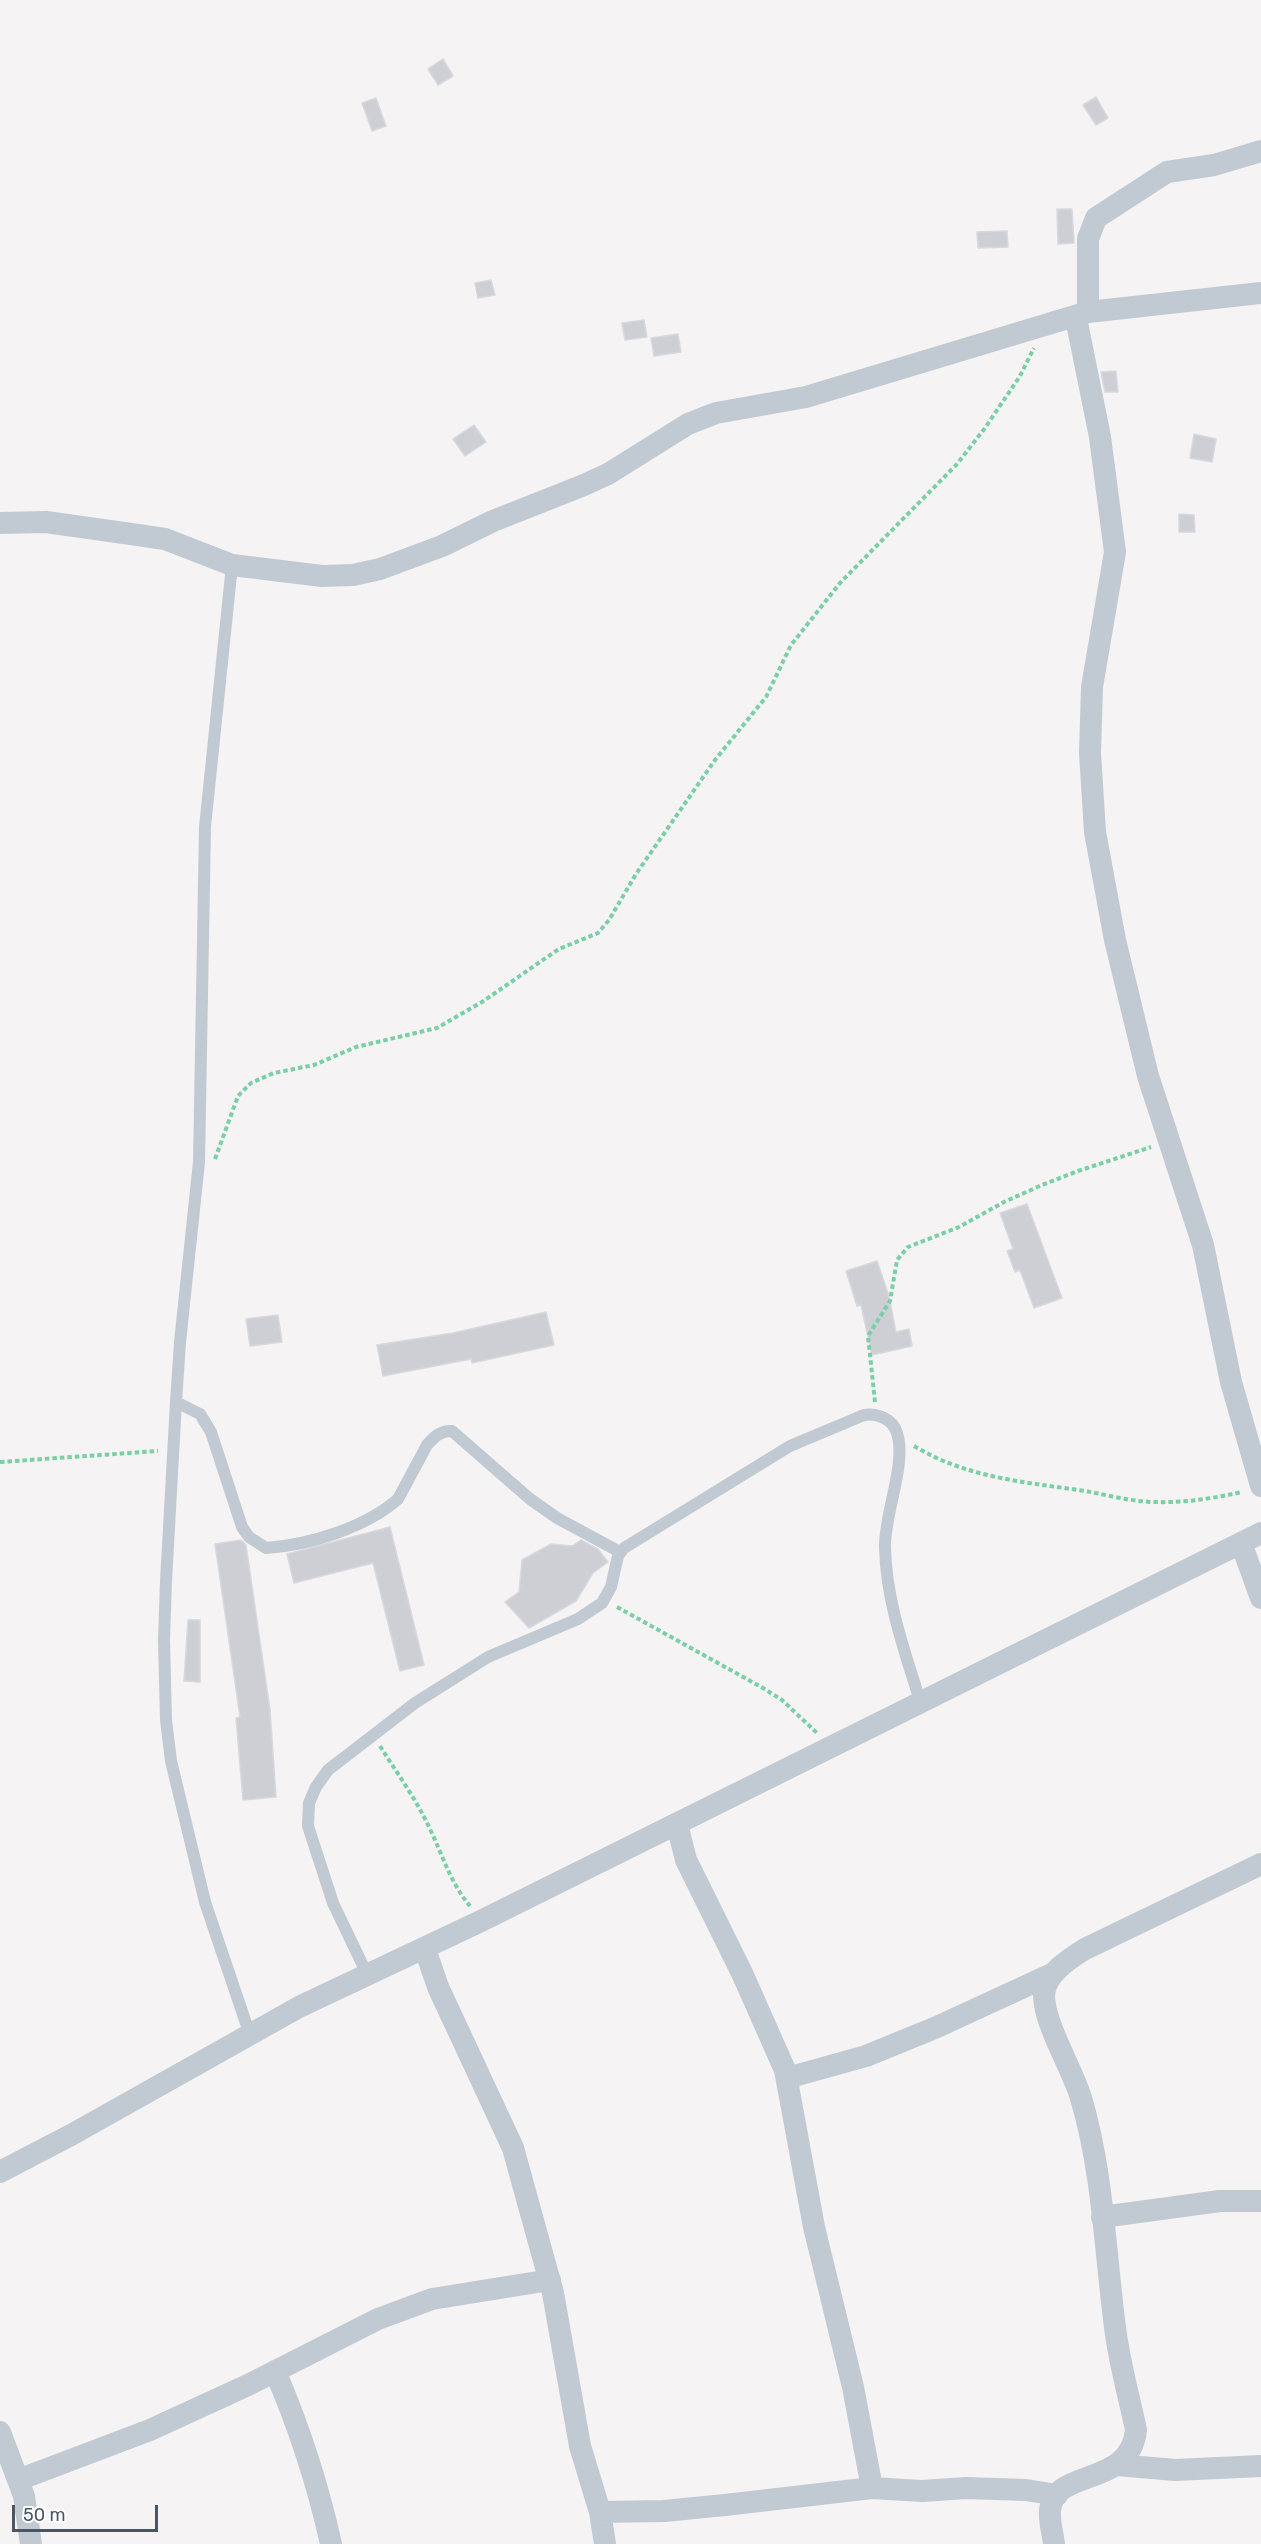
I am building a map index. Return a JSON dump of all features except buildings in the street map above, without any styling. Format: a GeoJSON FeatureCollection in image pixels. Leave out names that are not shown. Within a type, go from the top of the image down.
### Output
{"type":"FeatureCollection","features":[{"type":"Feature","properties":{"kind":"street"},"geometry":{"type":"LineString","coordinates":[[1256,1488],[1231,1382],[1203,1245],[1148,1076],[1115,940],[1095,832],[1090,753],[1092,687],[1115,552],[1082,315],[1088,239],[1096,218],[1167,172],[1214,165],[1261,151]]}},
{"type":"Feature","properties":{"kind":"street"},"geometry":{"type":"LineString","coordinates":[[0,524],[46,522],[165,539],[232,565],[322,576],[353,575],[380,569],[442,546],[493,521],[584,485],[608,474],[688,424],[716,412],[806,397],[1082,315],[1261,293]]}},
{"type":"Feature","properties":{"kind":"street"},"geometry":{"type":"LineString","coordinates":[[0,2172],[250,2035],[367,1974],[482,1921],[1261,1533]]}},
{"type":"Feature","properties":{"kind":"street"},"geometry":{"type":"LineString","coordinates":[[1241,1543],[1261,1598]]}},
{"type":"Feature","properties":{"kind":"street"},"geometry":{"type":"LineString","coordinates":[[676,1824],[686,1860],[742,1973],[787,2078],[814,2227],[856,2397],[872,2488]]}},
{"type":"Feature","properties":{"kind":"street"},"geometry":{"type":"LineString","coordinates":[[1054,2544],[1050,2511],[1057,2495],[1066,2486],[1105,2472],[1127,2457],[1135,2443],[1136,2430],[1115,2328],[1097,2176],[1081,2098],[1046,2006],[1044,1993],[1054,1973],[1065,1962],[1085,1949],[1260,1868]]}},
{"type":"Feature","properties":{"kind":"street"},"geometry":{"type":"LineString","coordinates":[[425,1949],[438,1987],[513,2148],[550,2280],[580,2446],[600,2512],[605,2544]]}},
{"type":"Feature","properties":{"kind":"street"},"geometry":{"type":"LineString","coordinates":[[787,2078],[866,2056],[937,2027],[1054,1973]]}},
{"type":"Feature","properties":{"kind":"street"},"geometry":{"type":"LineString","coordinates":[[1102,2217],[1220,2201],[1261,2201]]}},
{"type":"Feature","properties":{"kind":"street"},"geometry":{"type":"LineString","coordinates":[[18,2480],[150,2430],[378,2319],[432,2299],[550,2280]]}},
{"type":"Feature","properties":{"kind":"street"},"geometry":{"type":"LineString","coordinates":[[275,2371],[287,2398],[321,2498],[331,2544]]}},
{"type":"Feature","properties":{"kind":"street"},"geometry":{"type":"LineString","coordinates":[[0,2432],[24,2496],[31,2544]]}},
{"type":"Feature","properties":{"kind":"street"},"geometry":{"type":"LineString","coordinates":[[1117,2465],[1175,2470],[1261,2466]]}},
{"type":"Feature","properties":{"kind":"street"},"geometry":{"type":"LineString","coordinates":[[600,2512],[695,2508],[872,2488],[922,2491],[966,2488],[1026,2490],[1057,2495]]}},
{"type":"Feature","properties":{"kind":"lane"},"geometry":{"type":"LineString","coordinates":[[232,565],[205,827],[199,1162],[180,1342],[164,1640],[166,1719],[171,1761],[205,1902],[250,2035]]}},
{"type":"Feature","properties":{"kind":"lane"},"geometry":{"type":"LineString","coordinates":[[176,1402],[200,1414],[211,1432],[242,1527],[249,1537],[266,1548],[279,1547],[349,1527],[390,1505],[398,1498],[427,1445],[433,1438],[445,1431],[452,1431],[530,1498],[557,1518],[620,1552]]}},
{"type":"Feature","properties":{"kind":"lane"},"geometry":{"type":"LineString","coordinates":[[367,1974],[333,1903],[308,1826],[309,1803],[316,1787],[328,1770],[415,1702],[488,1657],[578,1619],[602,1603],[611,1587],[620,1552],[790,1446],[864,1415],[874,1415],[892,1424],[898,1436],[897,1478],[885,1544],[887,1584],[921,1704]]}},
{"type":"Feature","properties":{"kind":"path"},"geometry":{"type":"LineString","coordinates":[[213,1168],[238,1096],[251,1083],[274,1073],[314,1065],[356,1047],[437,1028],[482,1002],[559,949],[598,933],[609,920],[636,874],[715,760],[766,697],[791,645],[840,583],[957,464],[1020,376],[1047,324]]}},
{"type":"Feature","properties":{"kind":"path"},"geometry":{"type":"LineString","coordinates":[[874,1415],[875,1396],[868,1336],[890,1300],[897,1260],[908,1246],[959,1227],[1005,1202],[1078,1171],[1169,1141]]}},
{"type":"Feature","properties":{"kind":"path"},"geometry":{"type":"LineString","coordinates":[[898,1436],[938,1460],[981,1474],[1124,1499],[1156,1503],[1222,1496],[1256,1488]]}},
{"type":"Feature","properties":{"kind":"path"},"geometry":{"type":"LineString","coordinates":[[0,1462],[174,1450]]}},
{"type":"Feature","properties":{"kind":"path"},"geometry":{"type":"LineString","coordinates":[[604,1598],[638,1620],[782,1700],[821,1737],[836,1746]]}},
{"type":"Feature","properties":{"kind":"path"},"geometry":{"type":"LineString","coordinates":[[372,1735],[409,1789],[431,1830],[456,1889],[482,1921]]}}]}
